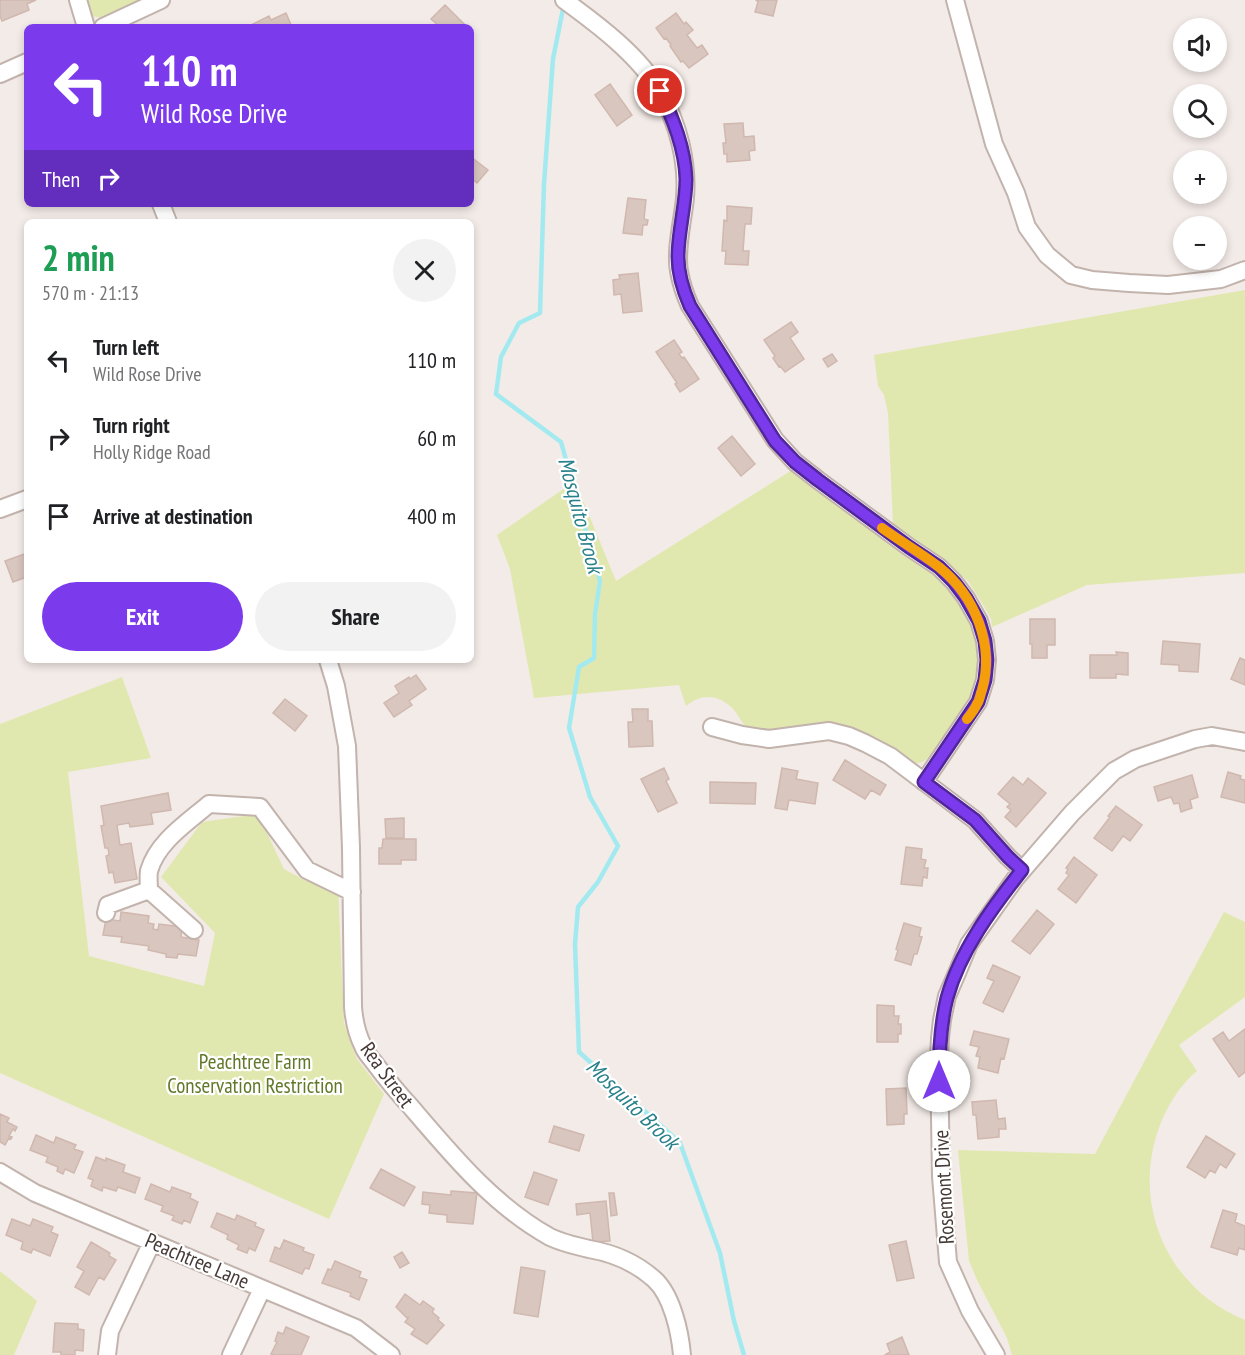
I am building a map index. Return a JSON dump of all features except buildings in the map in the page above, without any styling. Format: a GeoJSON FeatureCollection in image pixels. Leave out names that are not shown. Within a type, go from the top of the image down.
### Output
{"type":"FeatureCollection","features":[{"type":"Feature","properties":{"kind":"street"},"geometry":{"type":"LineString","coordinates":[[78,0],[85,24]]}},
{"type":"Feature","properties":{"kind":"street"},"geometry":{"type":"LineString","coordinates":[[109,24],[161,0]]}},
{"type":"Feature","properties":{"kind":"street"},"geometry":{"type":"LineString","coordinates":[[955,0],[994,144],[1016,193],[1027,227],[1047,255],[1071,275],[1092,280],[1129,283],[1168,285],[1221,279],[1245,270]]}},
{"type":"Feature","properties":{"kind":"street"},"geometry":{"type":"LineString","coordinates":[[568,3],[630,55],[660,91],[680,141],[685,165],[686,181],[678,255],[683,290],[690,306],[775,441],[795,462],[818,480],[939,567],[966,598],[979,621],[985,641],[987,660],[985,680],[978,702],[924,782]]}},
{"type":"Feature","properties":{"kind":"street"},"geometry":{"type":"LineString","coordinates":[[0,74],[24,63]]}},
{"type":"Feature","properties":{"kind":"street"},"geometry":{"type":"LineString","coordinates":[[0,509],[24,500]]}},
{"type":"Feature","properties":{"kind":"street","name":"Rea Street"},"geometry":{"type":"LineString","coordinates":[[329,663],[336,686],[347,746],[353,1007],[354,1020],[363,1047],[394,1089],[490,1194],[551,1237],[567,1245],[615,1256],[634,1265],[656,1280],[672,1308],[682,1355]]}},
{"type":"Feature","properties":{"kind":"street"},"geometry":{"type":"LineString","coordinates":[[712,727],[769,739],[829,731],[866,743],[890,756],[975,820],[1022,870]]}},
{"type":"Feature","properties":{"kind":"street","name":"Rosemont Drive"},"geometry":{"type":"LineString","coordinates":[[996,1355],[970,1311],[948,1262],[941,1176],[940,1038],[947,996],[969,944],[1022,870],[1072,813],[1114,771],[1135,759],[1212,735],[1245,742]]}},
{"type":"Feature","properties":{"kind":"street"},"geometry":{"type":"LineString","coordinates":[[194,930],[149,890],[149,873],[156,856],[172,836],[209,804],[260,807],[307,870],[352,892]]}},
{"type":"Feature","properties":{"kind":"street"},"geometry":{"type":"LineString","coordinates":[[106,913],[108,905],[149,890]]}},
{"type":"Feature","properties":{"kind":"street","name":"Peachtree Lane"},"geometry":{"type":"LineString","coordinates":[[0,1172],[35,1193],[356,1328],[391,1355]]}},
{"type":"Feature","properties":{"kind":"street"},"geometry":{"type":"LineString","coordinates":[[107,1355],[110,1331],[152,1242]]}},
{"type":"Feature","properties":{"kind":"street"},"geometry":{"type":"LineString","coordinates":[[231,1355],[262,1289]]}},
{"type":"Feature","properties":{"kind":"green space"},"geometry":{"type":"Polygon","coordinates":[[[85,0],[139,0],[101,17],[93,16],[88,12],[85,0]]]}},
{"type":"Feature","properties":{"kind":"green space"},"geometry":{"type":"Polygon","coordinates":[[[1245,290],[1245,573],[1087,585],[992,627],[991,619],[968,581],[893,525],[888,413],[884,395],[878,386],[874,355],[1245,290]]]}},
{"type":"Feature","properties":{"kind":"green space"},"geometry":{"type":"Polygon","coordinates":[[[792,470],[935,574],[951,591],[965,612],[978,646],[980,669],[977,681],[961,715],[929,757],[922,762],[913,763],[865,734],[833,724],[819,723],[768,732],[752,730],[743,724],[729,705],[717,698],[705,697],[686,706],[679,685],[534,698],[510,569],[497,535],[575,481],[616,581],[792,470]]]}},
{"type":"Feature","properties":{"kind":"green space","name":"Peachtree Farm Conservation Restriction"},"geometry":{"type":"Polygon","coordinates":[[[122,677],[151,758],[68,772],[89,956],[204,986],[215,933],[161,877],[202,822],[258,814],[284,869],[306,881],[338,885],[344,1023],[357,1059],[384,1094],[329,1219],[0,1073],[0,724],[122,677]]]}},
{"type":"Feature","properties":{"kind":"green space"},"geometry":{"type":"Polygon","coordinates":[[[1224,912],[1245,922],[1245,997],[1179,1045],[1197,1071],[1179,1090],[1162,1120],[1151,1157],[1150,1186],[1154,1214],[1163,1241],[1177,1266],[1195,1288],[1218,1306],[1245,1320],[1245,1355],[1012,1355],[1007,1338],[969,1261],[958,1150],[1095,1154],[1224,912]]]}},
{"type":"Feature","properties":{"kind":"green space"},"geometry":{"type":"Polygon","coordinates":[[[0,1271],[37,1301],[14,1355],[0,1355],[0,1271]]]}},
{"type":"Feature","properties":{"kind":"waterway","name":"Mosquito Brook"},"geometry":{"type":"LineString","coordinates":[[564,4],[553,59],[544,184],[540,313],[519,323],[501,357],[496,394],[561,442],[600,581],[595,614],[594,658],[579,667],[569,728],[590,797],[618,846],[598,882],[578,907],[575,944],[579,1052],[680,1143],[720,1253],[734,1321],[744,1355]]}},
{"type":"Feature","properties":{"kind":"slow traffic"},"geometry":{"type":"LineString","coordinates":[[882,528],[939,567],[966,598],[979,621],[985,641],[987,660],[985,680],[978,702],[967,719]]}},
{"type":"Feature","properties":{"kind":"route"},"geometry":{"type":"LineString","coordinates":[[660,91],[680,141],[685,165],[685,197],[678,255],[683,290],[690,306],[775,441],[795,462],[818,480],[939,567],[966,598],[979,621],[985,641],[987,660],[985,680],[978,702],[924,782],[975,820],[1022,870],[969,944],[947,996],[940,1038],[939,1081]]}}]}
